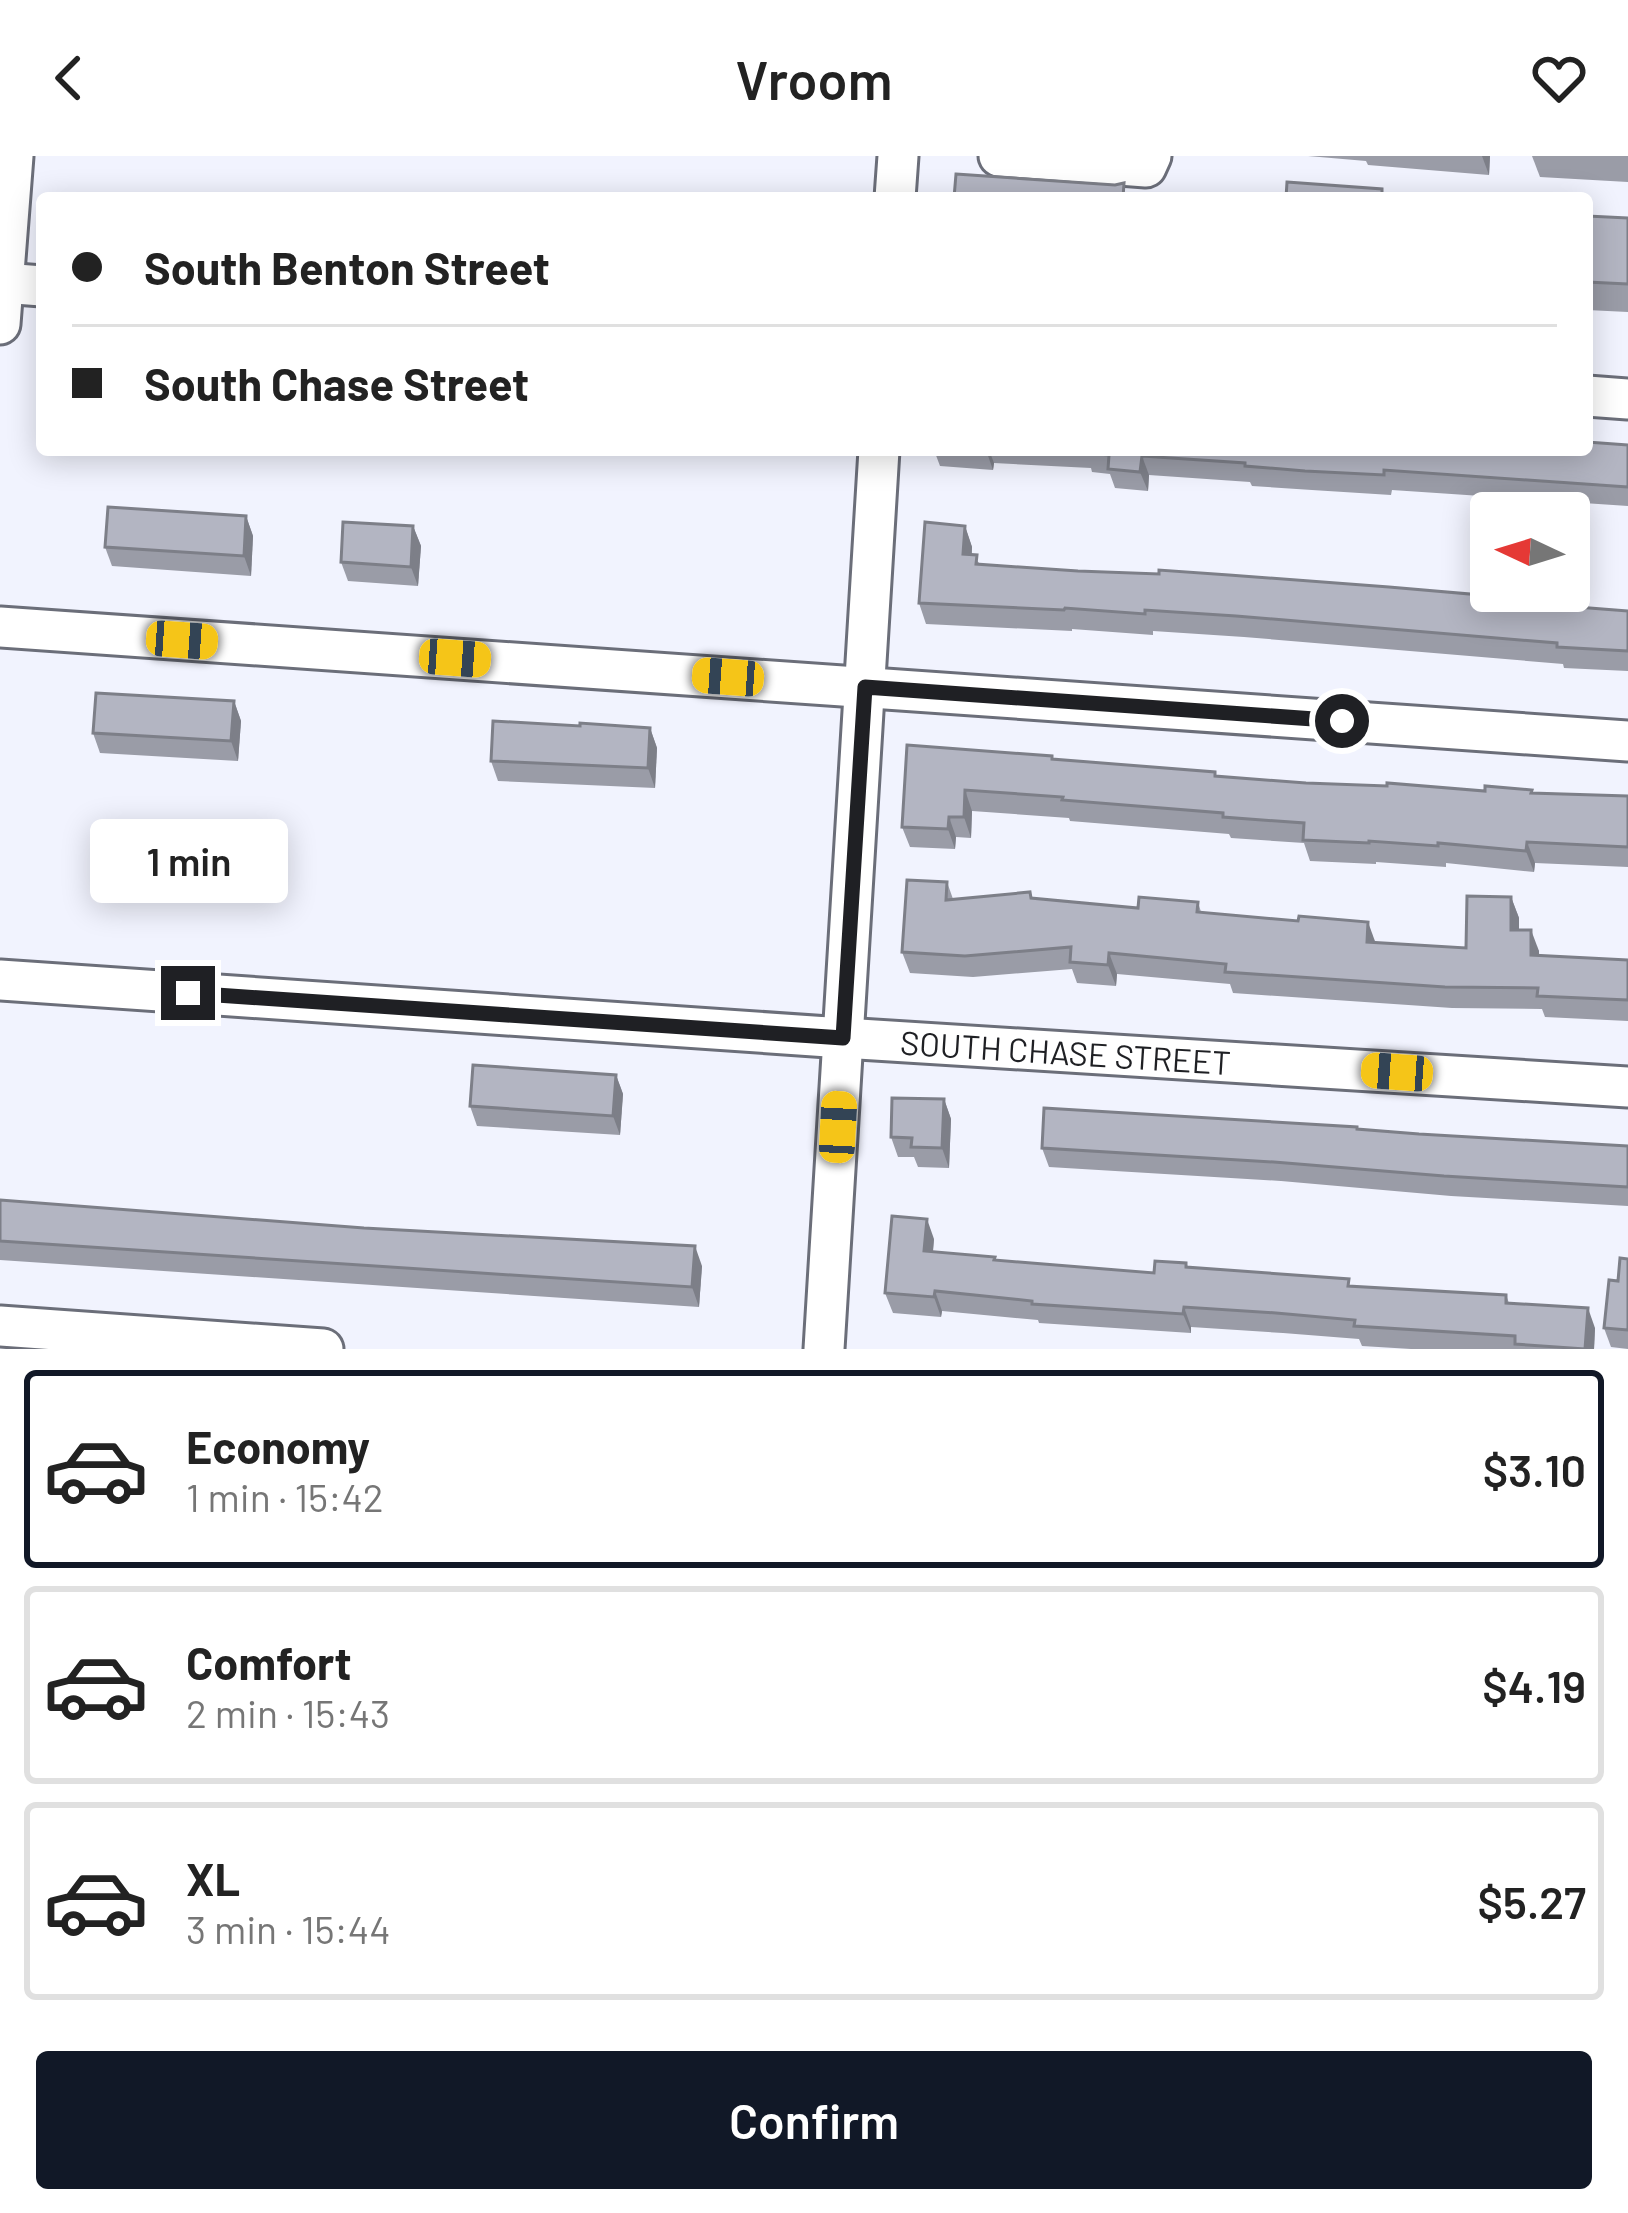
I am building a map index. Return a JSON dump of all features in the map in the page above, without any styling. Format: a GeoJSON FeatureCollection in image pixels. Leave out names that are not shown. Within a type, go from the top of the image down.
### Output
{"type":"FeatureCollection","features":[{"type":"Feature","properties":{"kind":"street"},"geometry":{"type":"LineString","coordinates":[[0,324],[22,285],[13,156]]}},
{"type":"Feature","properties":{"kind":"street"},"geometry":{"type":"LineString","coordinates":[[896,192],[898,156]]}},
{"type":"Feature","properties":{"kind":"street"},"geometry":{"type":"LineString","coordinates":[[991,172],[1054,158],[1146,166],[1151,156]]}},
{"type":"Feature","properties":{"kind":"street"},"geometry":{"type":"LineString","coordinates":[[991,172],[1098,192]]}},
{"type":"Feature","properties":{"kind":"street"},"geometry":{"type":"LineString","coordinates":[[1593,396],[1628,399]]}},
{"type":"Feature","properties":{"kind":"street"},"geometry":{"type":"LineString","coordinates":[[824,1349],[879,456]]}},
{"type":"Feature","properties":{"kind":"street"},"geometry":{"type":"LineString","coordinates":[[0,627],[1628,741]]}},
{"type":"Feature","properties":{"kind":"street","name":"SOUTH CHASE STREET"},"geometry":{"type":"LineString","coordinates":[[0,980],[1628,1087]]}},
{"type":"Feature","properties":{"kind":"street"},"geometry":{"type":"LineString","coordinates":[[0,1326],[323,1349]]}},
{"type":"Feature","properties":{"kind":"building"},"geometry":{"type":"Polygon","coordinates":[[[956,174],[1124,183],[1123,192],[954,192],[956,174]]]}},
{"type":"Feature","properties":{"kind":"building"},"geometry":{"type":"Polygon","coordinates":[[[1287,182],[1382,189],[1382,192],[1286,192],[1287,182]]]}},
{"type":"Feature","properties":{"kind":"building"},"geometry":{"type":"Polygon","coordinates":[[[1593,216],[1628,218],[1628,284],[1593,282],[1593,216]]]}},
{"type":"Feature","properties":{"kind":"building"},"geometry":{"type":"Polygon","coordinates":[[[1593,442],[1628,445],[1628,487],[1384,470],[1384,475],[1305,471],[1142,456],[1593,456],[1593,442]]]}},
{"type":"Feature","properties":{"kind":"building"},"geometry":{"type":"Polygon","coordinates":[[[1109,456],[1142,456],[1140,472],[1108,469],[1109,456]]]}},
{"type":"Feature","properties":{"kind":"building"},"geometry":{"type":"Polygon","coordinates":[[[108,507],[246,516],[244,556],[105,547],[108,507]]]}},
{"type":"Feature","properties":{"kind":"building"},"geometry":{"type":"Polygon","coordinates":[[[343,522],[413,526],[411,567],[341,562],[343,522]]]}},
{"type":"Feature","properties":{"kind":"building"},"geometry":{"type":"Polygon","coordinates":[[[925,522],[965,526],[963,554],[977,555],[976,564],[1159,574],[1159,570],[1470,594],[1470,612],[1628,611],[1628,651],[1236,616],[919,603],[925,522]]]}},
{"type":"Feature","properties":{"kind":"building"},"geometry":{"type":"Polygon","coordinates":[[[96,693],[234,701],[231,741],[93,733],[96,693]]]}},
{"type":"Feature","properties":{"kind":"building"},"geometry":{"type":"Polygon","coordinates":[[[493,721],[650,728],[648,768],[491,761],[493,721]]]}},
{"type":"Feature","properties":{"kind":"building"},"geometry":{"type":"Polygon","coordinates":[[[907,745],[1306,783],[1387,783],[1485,791],[1485,786],[1531,793],[1628,796],[1628,847],[1527,842],[1526,851],[1438,843],[1303,840],[1304,823],[965,790],[964,817],[949,817],[948,829],[902,827],[907,745]]]}},
{"type":"Feature","properties":{"kind":"building"},"geometry":{"type":"Polygon","coordinates":[[[907,880],[947,882],[946,900],[1030,892],[1031,898],[1138,908],[1139,897],[1198,902],[1197,912],[1368,922],[1367,942],[1466,948],[1467,896],[1511,897],[1511,930],[1531,930],[1531,955],[1628,960],[1628,1000],[1537,996],[1538,988],[1445,987],[1225,972],[1226,964],[1109,953],[1108,965],[1070,962],[1071,947],[965,956],[902,952],[907,880]]]}},
{"type":"Feature","properties":{"kind":"building"},"geometry":{"type":"Polygon","coordinates":[[[473,1065],[616,1075],[613,1116],[470,1106],[473,1065]]]}},
{"type":"Feature","properties":{"kind":"building"},"geometry":{"type":"Polygon","coordinates":[[[892,1098],[944,1099],[942,1148],[911,1147],[912,1138],[891,1137],[892,1098]]]}},
{"type":"Feature","properties":{"kind":"building"},"geometry":{"type":"Polygon","coordinates":[[[1044,1108],[1628,1146],[1628,1187],[1042,1148],[1044,1108]]]}},
{"type":"Feature","properties":{"kind":"building"},"geometry":{"type":"Polygon","coordinates":[[[0,1200],[364,1228],[695,1246],[692,1287],[0,1241],[0,1200]]]}},
{"type":"Feature","properties":{"kind":"building"},"geometry":{"type":"Polygon","coordinates":[[[892,1216],[927,1219],[924,1251],[1154,1273],[1155,1261],[1186,1263],[1186,1267],[1349,1279],[1348,1286],[1506,1295],[1506,1303],[1588,1308],[1585,1349],[1515,1344],[1515,1336],[1354,1326],[1355,1320],[1276,1313],[1184,1307],[1183,1314],[1032,1304],[935,1291],[934,1297],[885,1293],[892,1216]]]}},
{"type":"Feature","properties":{"kind":"building"},"geometry":{"type":"Polygon","coordinates":[[[1620,1258],[1628,1259],[1628,1330],[1604,1328],[1609,1280],[1618,1281],[1620,1258]]]}},
{"type":"Feature","properties":{"kind":"route"},"geometry":{"type":"LineString","coordinates":[[188,993],[843,1038],[865,687],[1342,721]]}}]}
